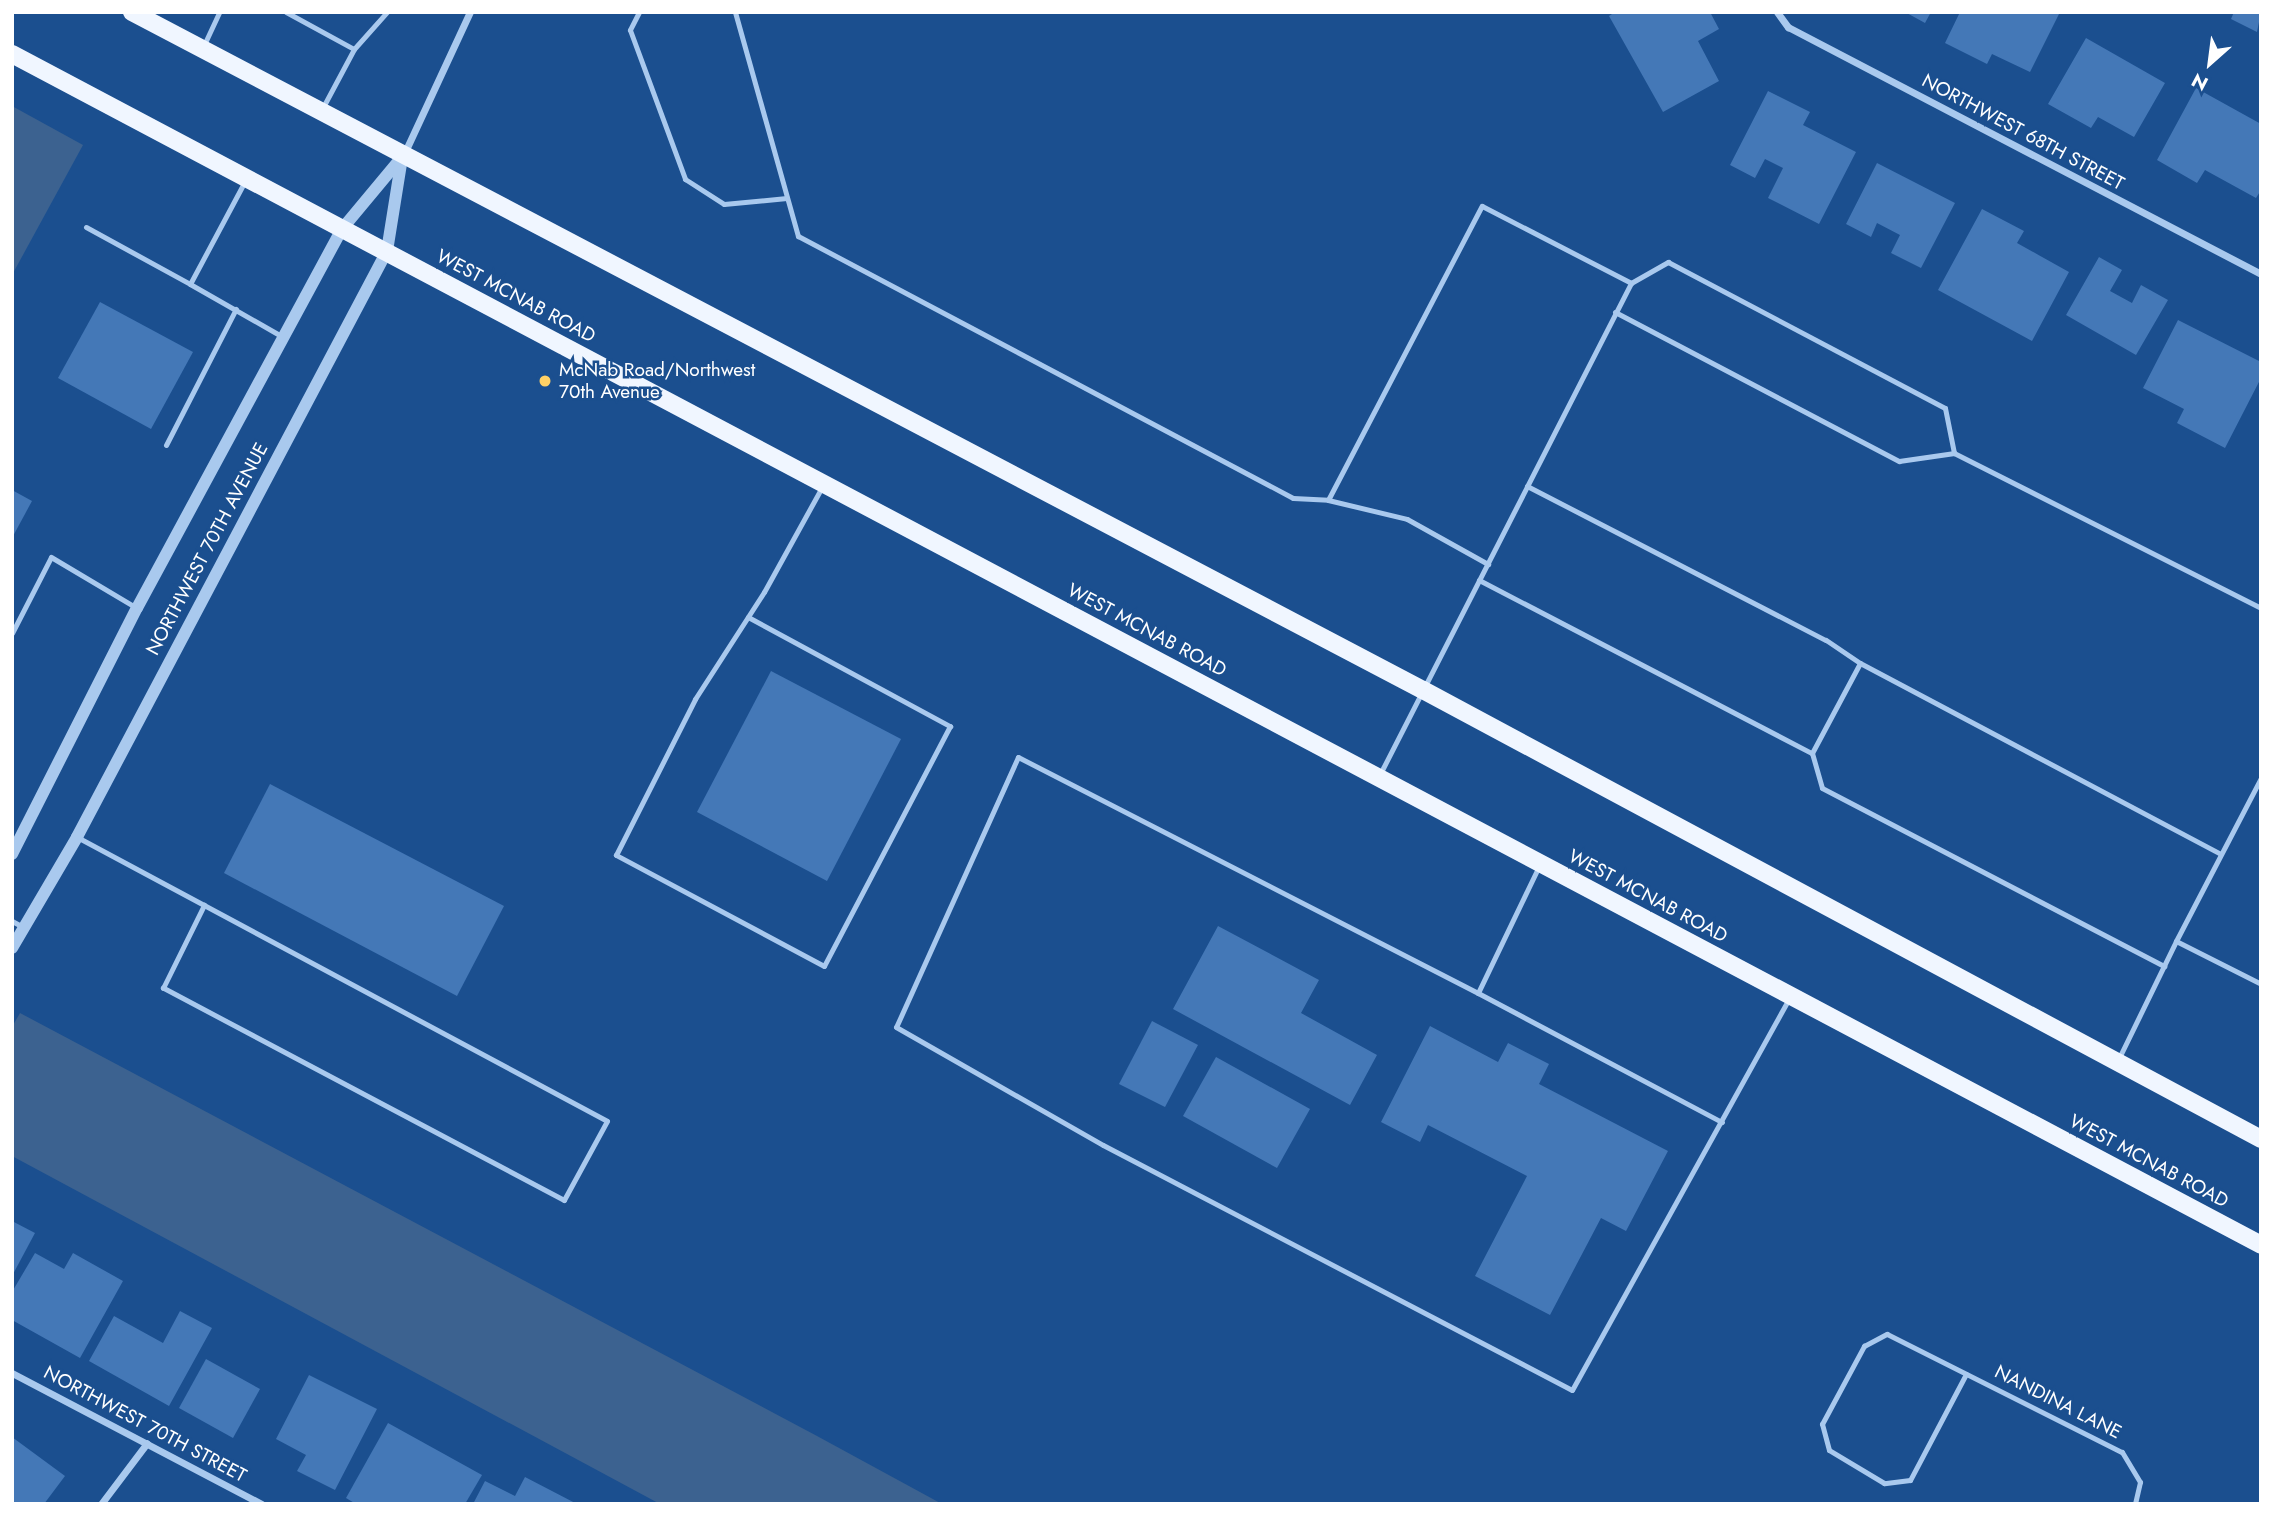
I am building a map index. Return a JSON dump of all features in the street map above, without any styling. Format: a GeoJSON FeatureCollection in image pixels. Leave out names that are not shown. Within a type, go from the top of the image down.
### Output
{"type":"FeatureCollection","features":[{"type":"Feature","properties":{"kind":"main road"},"geometry":{"type":"LineString","coordinates":[[132,12],[402,157],[1423,690],[2261,1139]]}},
{"type":"Feature","properties":{"kind":"main road","name":"WEST MCNAB ROAD"},"geometry":{"type":"LineString","coordinates":[[12,54],[2261,1245]]}},
{"type":"Feature","properties":{"kind":"street","name":"NORTHWEST 70TH AVENUE"},"geometry":{"type":"LineString","coordinates":[[12,854],[137,608],[286,339],[342,229],[402,157],[470,12]]}},
{"type":"Feature","properties":{"kind":"street","name":"NORTHWEST 68TH STREET"},"geometry":{"type":"LineString","coordinates":[[1777,12],[1788,27],[2261,274]]}},
{"type":"Feature","properties":{"kind":"street","name":"NORTHWEST 70TH AVENUE"},"geometry":{"type":"LineString","coordinates":[[12,948],[18,924],[77,837],[387,251],[402,157]]}},
{"type":"Feature","properties":{"kind":"street","name":"NORTHWEST 70TH STREET"},"geometry":{"type":"LineString","coordinates":[[12,1373],[262,1504]]}},
{"type":"Feature","properties":{"kind":"street"},"geometry":{"type":"LineString","coordinates":[[101,1504],[147,1443]]}},
{"type":"Feature","properties":{"kind":"lane"},"geometry":{"type":"LineString","coordinates":[[202,49],[219,12]]}},
{"type":"Feature","properties":{"kind":"lane"},"geometry":{"type":"LineString","coordinates":[[286,12],[354,49]]}},
{"type":"Feature","properties":{"kind":"lane"},"geometry":{"type":"LineString","coordinates":[[320,112],[354,49],[387,12]]}},
{"type":"Feature","properties":{"kind":"lane"},"geometry":{"type":"LineString","coordinates":[[639,12],[630,30],[685,179],[724,204],[787,198]]}},
{"type":"Feature","properties":{"kind":"lane"},"geometry":{"type":"LineString","coordinates":[[735,12],[798,236],[1293,498],[1328,500],[1407,519],[1488,564]]}},
{"type":"Feature","properties":{"kind":"lane"},"geometry":{"type":"LineString","coordinates":[[190,284],[247,177]]}},
{"type":"Feature","properties":{"kind":"lane"},"geometry":{"type":"LineString","coordinates":[[1328,500],[1482,206],[1631,284]]}},
{"type":"Feature","properties":{"kind":"lane"},"geometry":{"type":"LineString","coordinates":[[86,228],[286,339]]}},
{"type":"Feature","properties":{"kind":"lane"},"geometry":{"type":"LineString","coordinates":[[1379,777],[1615,312],[1631,284],[1668,262],[1945,408],[1954,453]]}},
{"type":"Feature","properties":{"kind":"lane"},"geometry":{"type":"LineString","coordinates":[[166,445],[236,309]]}},
{"type":"Feature","properties":{"kind":"lane"},"geometry":{"type":"LineString","coordinates":[[1615,312],[1899,461],[1954,453],[2261,608]]}},
{"type":"Feature","properties":{"kind":"lane"},"geometry":{"type":"LineString","coordinates":[[748,617],[950,726],[824,966],[616,855],[695,699],[748,617],[823,484]]}},
{"type":"Feature","properties":{"kind":"lane"},"geometry":{"type":"LineString","coordinates":[[1527,486],[1826,640],[1860,663],[2221,854]]}},
{"type":"Feature","properties":{"kind":"lane"},"geometry":{"type":"LineString","coordinates":[[12,633],[51,557],[137,608]]}},
{"type":"Feature","properties":{"kind":"lane"},"geometry":{"type":"LineString","coordinates":[[1479,580],[1812,753]]}},
{"type":"Feature","properties":{"kind":"lane"},"geometry":{"type":"LineString","coordinates":[[1860,663],[1812,753],[1822,788],[2164,966]]}},
{"type":"Feature","properties":{"kind":"lane"},"geometry":{"type":"LineString","coordinates":[[1722,1122],[1478,993],[1018,757],[896,1027],[1103,1145],[1572,1390],[1722,1122],[1791,995]]}},
{"type":"Feature","properties":{"kind":"lane"},"geometry":{"type":"LineString","coordinates":[[2117,1062],[2261,778]]}},
{"type":"Feature","properties":{"kind":"lane"},"geometry":{"type":"LineString","coordinates":[[77,837],[204,905],[607,1121],[564,1200],[163,988],[204,905]]}},
{"type":"Feature","properties":{"kind":"lane"},"geometry":{"type":"LineString","coordinates":[[1478,993],[1541,863]]}},
{"type":"Feature","properties":{"kind":"lane"},"geometry":{"type":"LineString","coordinates":[[2176,941],[2261,984]]}},
{"type":"Feature","properties":{"kind":"lane","name":"NANDINA LANE"},"geometry":{"type":"LineString","coordinates":[[1966,1374],[1910,1480],[1884,1483],[1829,1450],[1822,1424],[1864,1346],[1887,1334],[2122,1452],[2140,1482],[2135,1504]]}},
{"type":"Feature","properties":{"kind":"water"},"geometry":{"type":"Polygon","coordinates":[[[12,106],[83,145],[12,275],[12,106]]]}},
{"type":"Feature","properties":{"kind":"water"},"geometry":{"type":"Polygon","coordinates":[[[20,1013],[942,1504],[660,1504],[12,1156],[12,1027],[20,1013]]]}},
{"type":"Feature","properties":{"kind":"building"},"geometry":{"type":"Polygon","coordinates":[[[1615,12],[1710,12],[1719,29],[1698,41],[1719,81],[1663,112],[1609,16],[1615,12]]]}},
{"type":"Feature","properties":{"kind":"building"},"geometry":{"type":"Polygon","coordinates":[[[1905,12],[1931,12],[1925,23],[1905,12]]]}},
{"type":"Feature","properties":{"kind":"building"},"geometry":{"type":"Polygon","coordinates":[[[1960,12],[2060,12],[2030,72],[1992,54],[1987,64],[1945,43],[1960,12]]]}},
{"type":"Feature","properties":{"kind":"building"},"geometry":{"type":"Polygon","coordinates":[[[2234,12],[2261,12],[2257,32],[2231,19],[2234,12]]]}},
{"type":"Feature","properties":{"kind":"building"},"geometry":{"type":"Polygon","coordinates":[[[2086,38],[2165,83],[2134,137],[2098,117],[2091,128],[2048,104],[2086,38]]]}},
{"type":"Feature","properties":{"kind":"building"},"geometry":{"type":"Polygon","coordinates":[[[2196,88],[2261,124],[2261,190],[2256,198],[2205,170],[2197,183],[2157,160],[2196,88]]]}},
{"type":"Feature","properties":{"kind":"building"},"geometry":{"type":"Polygon","coordinates":[[[1768,91],[1810,112],[1803,125],[1856,152],[1819,224],[1768,198],[1783,168],[1765,159],[1755,178],[1730,165],[1768,91]]]}},
{"type":"Feature","properties":{"kind":"building"},"geometry":{"type":"Polygon","coordinates":[[[1877,163],[1955,203],[1921,268],[1891,253],[1900,235],[1877,223],[1871,237],[1846,224],[1877,163]]]}},
{"type":"Feature","properties":{"kind":"building"},"geometry":{"type":"Polygon","coordinates":[[[1982,209],[2024,231],[2017,243],[2069,272],[2032,341],[1938,290],[1982,209]]]}},
{"type":"Feature","properties":{"kind":"building"},"geometry":{"type":"Polygon","coordinates":[[[2099,257],[2122,270],[2110,291],[2132,303],[2141,285],[2168,300],[2136,355],[2066,315],[2099,257]]]}},
{"type":"Feature","properties":{"kind":"building"},"geometry":{"type":"Polygon","coordinates":[[[100,302],[193,352],[151,429],[58,378],[100,302]]]}},
{"type":"Feature","properties":{"kind":"building"},"geometry":{"type":"Polygon","coordinates":[[[2178,320],[2261,362],[2261,378],[2225,448],[2177,423],[2184,409],[2143,388],[2178,320]]]}},
{"type":"Feature","properties":{"kind":"building"},"geometry":{"type":"Polygon","coordinates":[[[12,490],[32,501],[12,538],[12,490]]]}},
{"type":"Feature","properties":{"kind":"building"},"geometry":{"type":"Polygon","coordinates":[[[771,671],[901,739],[827,881],[697,812],[771,671]]]}},
{"type":"Feature","properties":{"kind":"building"},"geometry":{"type":"Polygon","coordinates":[[[270,784],[504,906],[457,996],[224,873],[270,784]]]}},
{"type":"Feature","properties":{"kind":"building"},"geometry":{"type":"Polygon","coordinates":[[[1218,926],[1319,980],[1301,1013],[1377,1055],[1350,1105],[1173,1009],[1218,926]]]}},
{"type":"Feature","properties":{"kind":"building"},"geometry":{"type":"Polygon","coordinates":[[[1152,1021],[1198,1045],[1165,1107],[1119,1084],[1152,1021]]]}},
{"type":"Feature","properties":{"kind":"building"},"geometry":{"type":"Polygon","coordinates":[[[1430,1026],[1498,1062],[1508,1043],[1549,1064],[1539,1084],[1668,1151],[1626,1231],[1601,1218],[1550,1315],[1475,1276],[1527,1176],[1428,1125],[1420,1142],[1381,1122],[1430,1026]]]}},
{"type":"Feature","properties":{"kind":"building"},"geometry":{"type":"Polygon","coordinates":[[[1216,1057],[1310,1109],[1277,1168],[1183,1116],[1216,1057]]]}},
{"type":"Feature","properties":{"kind":"building"},"geometry":{"type":"Polygon","coordinates":[[[12,1221],[35,1233],[12,1276],[12,1221]]]}},
{"type":"Feature","properties":{"kind":"building"},"geometry":{"type":"Polygon","coordinates":[[[35,1253],[64,1269],[73,1253],[123,1281],[80,1358],[12,1320],[12,1292],[35,1253]]]}},
{"type":"Feature","properties":{"kind":"building"},"geometry":{"type":"Polygon","coordinates":[[[180,1311],[212,1328],[169,1406],[89,1361],[114,1316],[163,1343],[180,1311]]]}},
{"type":"Feature","properties":{"kind":"building"},"geometry":{"type":"Polygon","coordinates":[[[206,1359],[260,1389],[233,1438],[179,1408],[206,1359]]]}},
{"type":"Feature","properties":{"kind":"building"},"geometry":{"type":"Polygon","coordinates":[[[309,1375],[377,1409],[335,1490],[297,1471],[306,1455],[276,1439],[309,1375]]]}},
{"type":"Feature","properties":{"kind":"building"},"geometry":{"type":"Polygon","coordinates":[[[388,1423],[482,1475],[465,1504],[356,1504],[346,1498],[388,1423]]]}},
{"type":"Feature","properties":{"kind":"building"},"geometry":{"type":"Polygon","coordinates":[[[12,1437],[65,1476],[44,1504],[12,1504],[12,1437]]]}},
{"type":"Feature","properties":{"kind":"building"},"geometry":{"type":"Polygon","coordinates":[[[525,1477],[577,1504],[473,1504],[485,1481],[515,1496],[525,1477]]]}},
{"type":"Feature","properties":{"kind":"place","name":"McNab Road/Northwest 70th Avenue"},"geometry":{"type":"Point","coordinates":[545,381]}}]}
